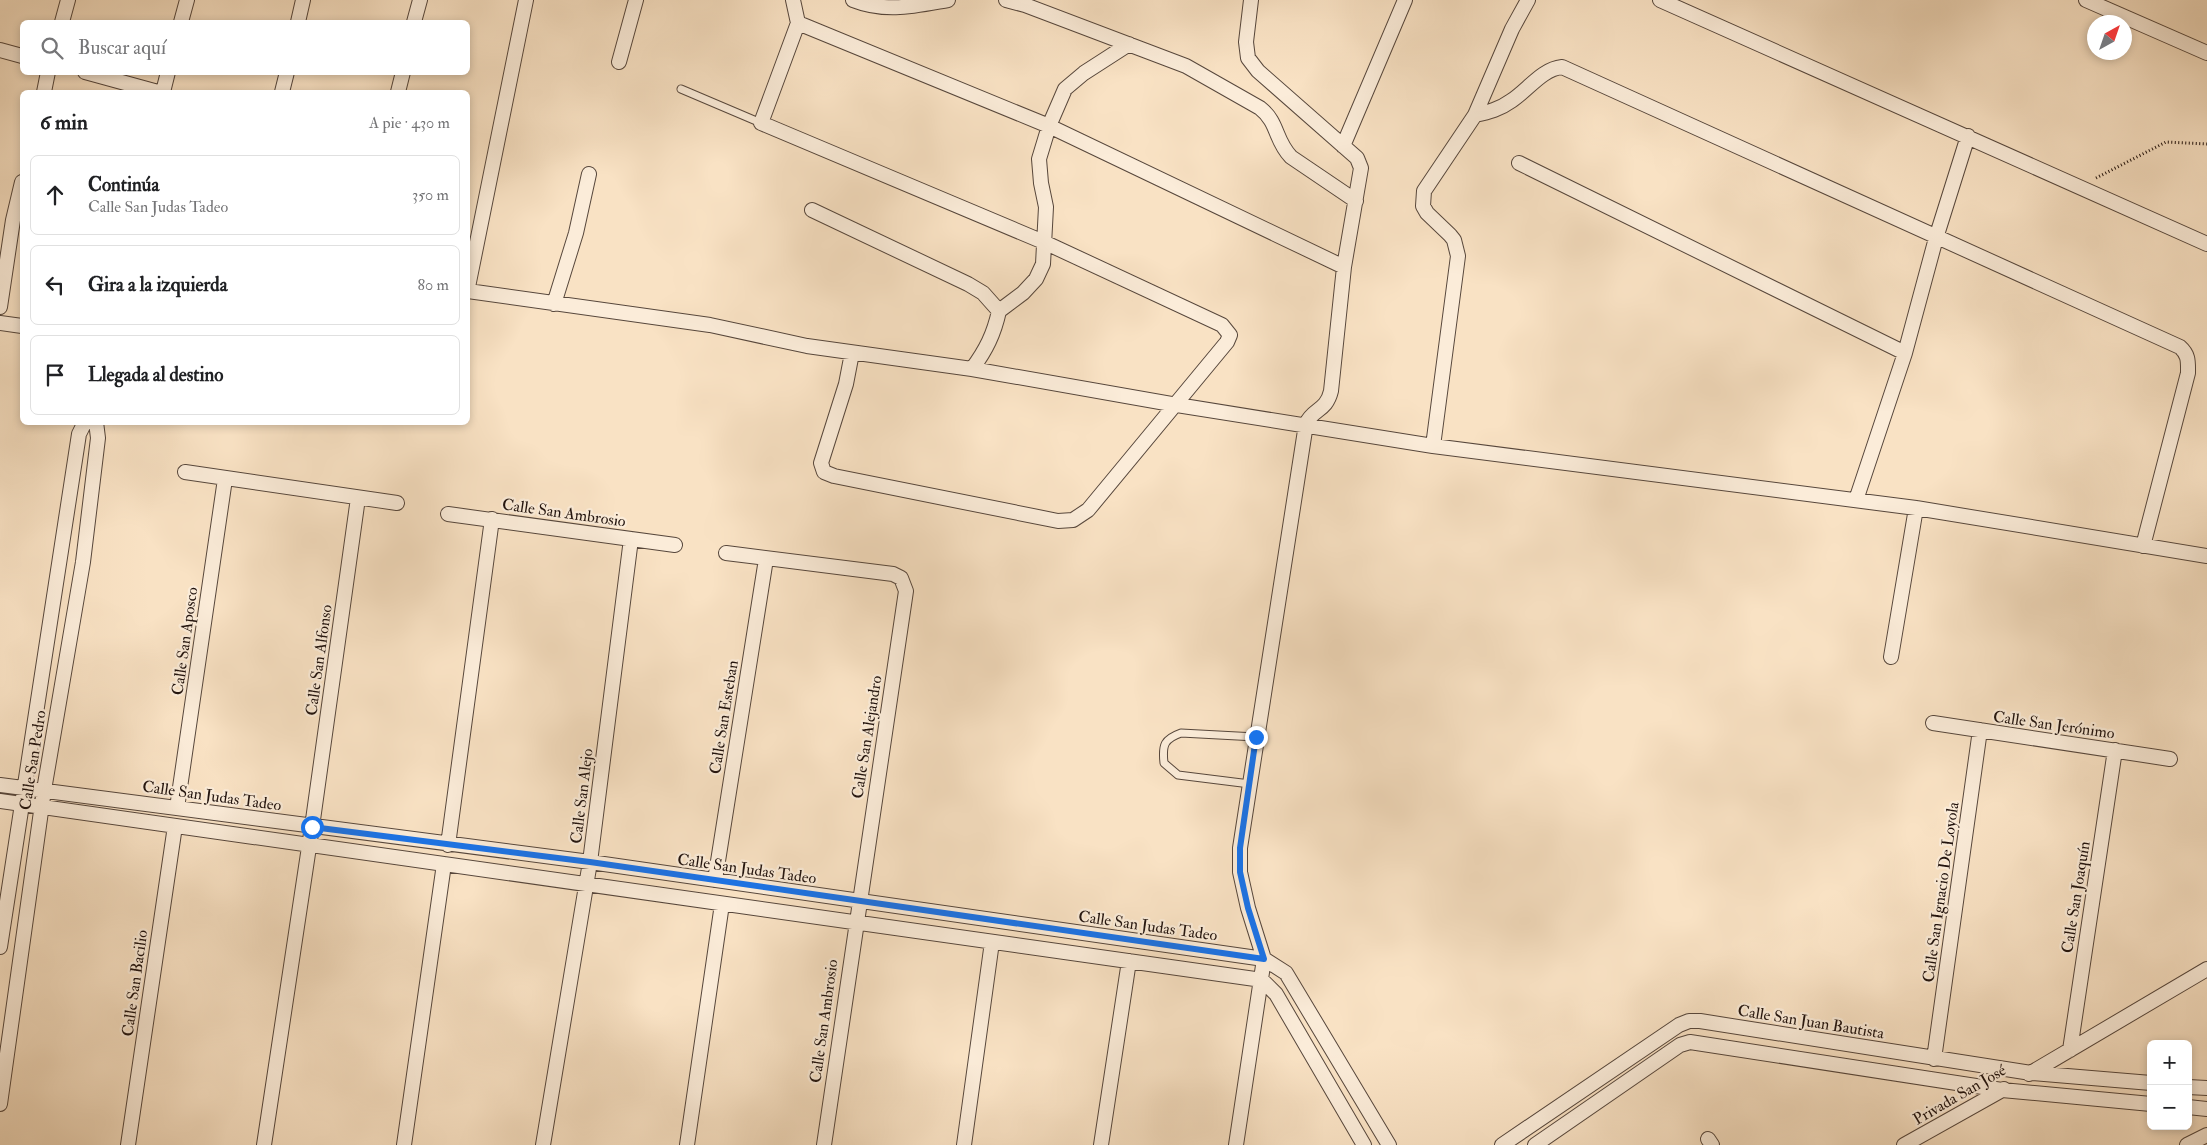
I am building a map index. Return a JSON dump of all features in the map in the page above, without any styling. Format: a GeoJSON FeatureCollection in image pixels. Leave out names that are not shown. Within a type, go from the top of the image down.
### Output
{"type":"FeatureCollection","features":[{"type":"Feature","properties":{"kind":"street"},"geometry":{"type":"LineString","coordinates":[[63,20],[68,0]]}},
{"type":"Feature","properties":{"kind":"street"},"geometry":{"type":"LineString","coordinates":[[182,20],[187,0]]}},
{"type":"Feature","properties":{"kind":"street"},"geometry":{"type":"LineString","coordinates":[[298,20],[303,0]]}},
{"type":"Feature","properties":{"kind":"street"},"geometry":{"type":"LineString","coordinates":[[415,20],[420,0]]}},
{"type":"Feature","properties":{"kind":"street"},"geometry":{"type":"LineString","coordinates":[[470,277],[526,0]]}},
{"type":"Feature","properties":{"kind":"street"},"geometry":{"type":"LineString","coordinates":[[619,62],[636,0]]}},
{"type":"Feature","properties":{"kind":"street"},"geometry":{"type":"LineString","coordinates":[[793,0],[798,23],[762,123],[1046,243],[1227,328],[1230,335],[1227,342],[1177,405],[1088,510],[1073,520],[1058,521],[834,476],[824,472],[820,463],[846,384],[852,353]]}},
{"type":"Feature","properties":{"kind":"street"},"geometry":{"type":"LineString","coordinates":[[853,0],[882,8],[907,7],[948,0]]}},
{"type":"Feature","properties":{"kind":"street"},"geometry":{"type":"LineString","coordinates":[[1006,0],[1025,5],[1186,66],[1260,108],[1270,116],[1282,148],[1291,157],[1356,201]]}},
{"type":"Feature","properties":{"kind":"street"},"geometry":{"type":"LineString","coordinates":[[1236,1145],[1264,959],[1248,908],[1240,872],[1240,848],[1306,424],[1309,417],[1323,408],[1329,397],[1344,267],[1360,168],[1356,158],[1258,71],[1248,58],[1246,42],[1251,0]]}},
{"type":"Feature","properties":{"kind":"street"},"geometry":{"type":"LineString","coordinates":[[1343,146],[1405,0]]}},
{"type":"Feature","properties":{"kind":"street"},"geometry":{"type":"LineString","coordinates":[[1433,446],[1458,256],[1454,240],[1427,214],[1423,206],[1423,199],[1428,185],[1475,115],[1512,29],[1528,0]]}},
{"type":"Feature","properties":{"kind":"street"},"geometry":{"type":"LineString","coordinates":[[1660,0],[2207,244]]}},
{"type":"Feature","properties":{"kind":"street"},"geometry":{"type":"LineString","coordinates":[[2086,0],[2207,53]]}},
{"type":"Feature","properties":{"kind":"street"},"geometry":{"type":"LineString","coordinates":[[798,23],[1049,126],[1344,267]]}},
{"type":"Feature","properties":{"kind":"street"},"geometry":{"type":"LineString","coordinates":[[972,369],[987,348],[995,329],[999,311],[1024,293],[1036,279],[1043,264],[1046,243],[1046,207],[1041,183],[1039,158],[1049,126],[1065,89],[1084,73],[1129,44]]}},
{"type":"Feature","properties":{"kind":"street"},"geometry":{"type":"LineString","coordinates":[[0,50],[20,55]]}},
{"type":"Feature","properties":{"kind":"street"},"geometry":{"type":"LineString","coordinates":[[1475,115],[1503,106],[1552,68],[1562,67],[2180,347],[2186,353],[2188,373],[2143,546]]}},
{"type":"Feature","properties":{"kind":"street"},"geometry":{"type":"LineString","coordinates":[[44,90],[47,75]]}},
{"type":"Feature","properties":{"kind":"street"},"geometry":{"type":"LineString","coordinates":[[96,75],[151,90]]}},
{"type":"Feature","properties":{"kind":"street"},"geometry":{"type":"LineString","coordinates":[[164,90],[167,75]]}},
{"type":"Feature","properties":{"kind":"street"},"geometry":{"type":"LineString","coordinates":[[282,90],[286,75]]}},
{"type":"Feature","properties":{"kind":"street"},"geometry":{"type":"LineString","coordinates":[[398,90],[402,75]]}},
{"type":"Feature","properties":{"kind":"street"},"geometry":{"type":"LineString","coordinates":[[1856,500],[1905,353],[1936,238],[1968,136]]}},
{"type":"Feature","properties":{"kind":"street"},"geometry":{"type":"LineString","coordinates":[[1519,163],[1905,353]]}},
{"type":"Feature","properties":{"kind":"street"},"geometry":{"type":"LineString","coordinates":[[554,304],[576,233],[589,174]]}},
{"type":"Feature","properties":{"kind":"street"},"geometry":{"type":"LineString","coordinates":[[0,307],[12,220],[20,190]]}},
{"type":"Feature","properties":{"kind":"street"},"geometry":{"type":"LineString","coordinates":[[812,210],[968,284],[983,293],[999,311]]}},
{"type":"Feature","properties":{"kind":"street"},"geometry":{"type":"LineString","coordinates":[[470,291],[710,325],[807,346],[972,369],[1177,405],[1306,424],[1433,446],[1916,508],[2207,556]]}},
{"type":"Feature","properties":{"kind":"street"},"geometry":{"type":"LineString","coordinates":[[0,323],[20,326]]}},
{"type":"Feature","properties":{"kind":"street","name":"Calle San Pedro"},"geometry":{"type":"LineString","coordinates":[[0,947],[79,434],[84,425]]}},
{"type":"Feature","properties":{"kind":"street","name":"Calle San Pedro"},"geometry":{"type":"LineString","coordinates":[[0,1104],[41,807],[84,554],[98,438],[96,425]]}},
{"type":"Feature","properties":{"kind":"street"},"geometry":{"type":"LineString","coordinates":[[185,472],[397,503]]}},
{"type":"Feature","properties":{"kind":"street","name":"Calle San Aposco"},"geometry":{"type":"LineString","coordinates":[[177,808],[225,479]]}},
{"type":"Feature","properties":{"kind":"street","name":"Calle San Alfonso"},"geometry":{"type":"LineString","coordinates":[[312,827],[358,498]]}},
{"type":"Feature","properties":{"kind":"street"},"geometry":{"type":"LineString","coordinates":[[1890,656],[1916,508]]}},
{"type":"Feature","properties":{"kind":"street","name":"Calle San Ambrosio"},"geometry":{"type":"LineString","coordinates":[[448,514],[675,545]]}},
{"type":"Feature","properties":{"kind":"street"},"geometry":{"type":"LineString","coordinates":[[448,845],[492,519]]}},
{"type":"Feature","properties":{"kind":"street","name":"Calle San Alejo"},"geometry":{"type":"LineString","coordinates":[[543,1145],[590,862],[631,539]]}},
{"type":"Feature","properties":{"kind":"street"},"geometry":{"type":"LineString","coordinates":[[726,553],[766,559]]}},
{"type":"Feature","properties":{"kind":"street","name":"Calle San Alejandro"},"geometry":{"type":"LineString","coordinates":[[766,559],[893,574],[901,578],[906,591],[858,902]]}},
{"type":"Feature","properties":{"kind":"street","name":"Calle San Esteban"},"geometry":{"type":"LineString","coordinates":[[715,880],[766,559]]}},
{"type":"Feature","properties":{"kind":"street","name":"Calle San Jerónimo"},"geometry":{"type":"LineString","coordinates":[[1933,723],[2170,759]]}},
{"type":"Feature","properties":{"kind":"street","name":"Calle San Ignacio De Loyola"},"geometry":{"type":"LineString","coordinates":[[1934,1059],[1980,730]]}},
{"type":"Feature","properties":{"kind":"street","name":"Calle San Joaquín"},"geometry":{"type":"LineString","coordinates":[[2070,1050],[2115,750]]}},
{"type":"Feature","properties":{"kind":"street","name":"Calle San Judas Tadeo"},"geometry":{"type":"LineString","coordinates":[[0,785],[448,845],[590,862],[1264,959],[1286,973],[1389,1145]]}},
{"type":"Feature","properties":{"kind":"street"},"geometry":{"type":"LineString","coordinates":[[0,801],[1262,980],[1276,994],[1364,1145]]}},
{"type":"Feature","properties":{"kind":"street","name":"Calle San Bacilio"},"geometry":{"type":"LineString","coordinates":[[128,1145],[175,826]]}},
{"type":"Feature","properties":{"kind":"street"},"geometry":{"type":"LineString","coordinates":[[264,1145],[312,827]]}},
{"type":"Feature","properties":{"kind":"street"},"geometry":{"type":"LineString","coordinates":[[404,1145],[444,864]]}},
{"type":"Feature","properties":{"kind":"street","name":"Calle San Ambrosio"},"geometry":{"type":"LineString","coordinates":[[824,1145],[858,902]]}},
{"type":"Feature","properties":{"kind":"street"},"geometry":{"type":"LineString","coordinates":[[688,1145],[722,904]]}},
{"type":"Feature","properties":{"kind":"street"},"geometry":{"type":"LineString","coordinates":[[964,1145],[992,942]]}},
{"type":"Feature","properties":{"kind":"street"},"geometry":{"type":"LineString","coordinates":[[1101,1145],[1130,961]]}},
{"type":"Feature","properties":{"kind":"street","name":"Privada San José"},"geometry":{"type":"LineString","coordinates":[[1904,1145],[2002,1090],[2207,969]]}},
{"type":"Feature","properties":{"kind":"street","name":"Calle San Juan Bautista"},"geometry":{"type":"LineString","coordinates":[[1502,1145],[1679,1025],[1689,1021],[1700,1021],[2031,1073],[2147,1083]]}},
{"type":"Feature","properties":{"kind":"street"},"geometry":{"type":"LineString","coordinates":[[1536,1145],[1680,1045],[1690,1042],[2002,1090],[2147,1104]]}},
{"type":"Feature","properties":{"kind":"street"},"geometry":{"type":"LineString","coordinates":[[2192,1087],[2207,1088]]}},
{"type":"Feature","properties":{"kind":"street"},"geometry":{"type":"LineString","coordinates":[[2192,1107],[2207,1109]]}},
{"type":"Feature","properties":{"kind":"street"},"geometry":{"type":"LineString","coordinates":[[2187,1145],[2207,1134]]}},
{"type":"Feature","properties":{"kind":"lane"},"geometry":{"type":"LineString","coordinates":[[681,89],[762,123]]}},
{"type":"Feature","properties":{"kind":"lane"},"geometry":{"type":"LineString","coordinates":[[1250,784],[1178,774],[1164,762],[1162,750],[1170,737],[1181,733],[1256,737]]}},
{"type":"Feature","properties":{"kind":"path"},"geometry":{"type":"LineString","coordinates":[[2079,187],[2166,142],[2207,144]]}},
{"type":"Feature","properties":{"kind":"route"},"geometry":{"type":"LineString","coordinates":[[312,827],[590,862],[1264,959],[1248,908],[1240,872],[1240,848],[1256,737]]}}]}
